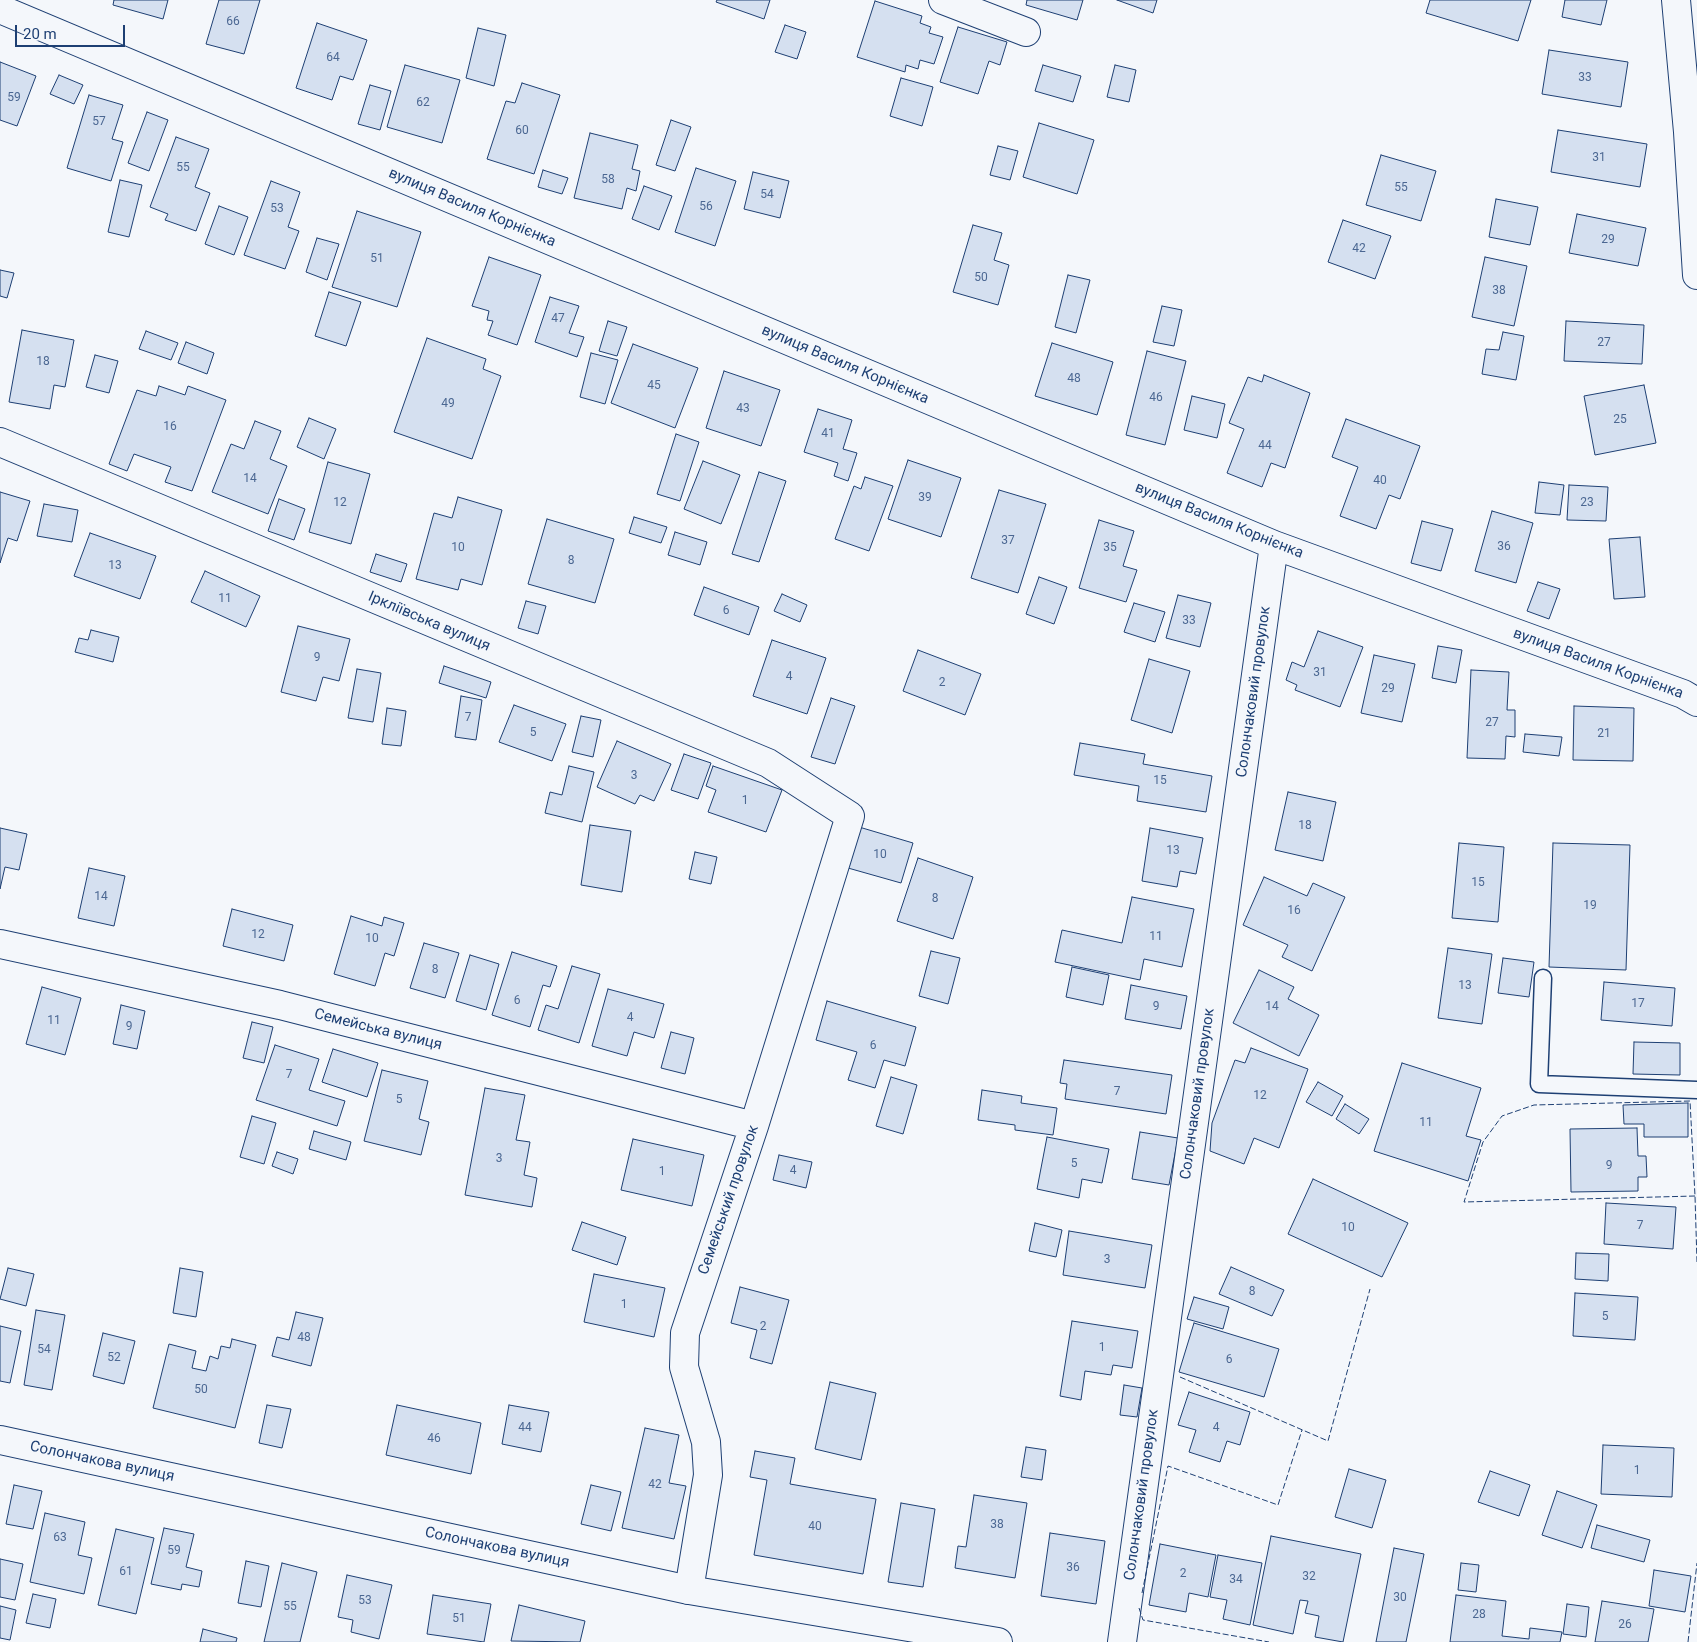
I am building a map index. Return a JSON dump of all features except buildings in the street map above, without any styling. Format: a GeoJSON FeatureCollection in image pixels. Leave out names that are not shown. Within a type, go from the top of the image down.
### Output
{"type":"FeatureCollection","features":[{"type":"Feature","properties":{"kind":"street"},"geometry":{"type":"LineString","coordinates":[[942,0],[1026,32]]}},
{"type":"Feature","properties":{"kind":"street"},"geometry":{"type":"LineString","coordinates":[[1676,0],[1688,132],[1697,275]]}},
{"type":"Feature","properties":{"kind":"street","name":"вулиця Василя Корнієнка"},"geometry":{"type":"LineString","coordinates":[[0,9],[1274,545],[1674,691],[1697,702]]}},
{"type":"Feature","properties":{"kind":"street","name":"Іркліївська вулиця"},"geometry":{"type":"LineString","coordinates":[[0,442],[768,763],[850,816]]}},
{"type":"Feature","properties":{"kind":"street","name":"Солончаковий провулок"},"geometry":{"type":"LineString","coordinates":[[1122,1642],[1274,545]]}},
{"type":"Feature","properties":{"kind":"street","name":"Семейський провулок"},"geometry":{"type":"LineString","coordinates":[[689,1590],[708,1475],[706,1442],[684,1367],[685,1333],[754,1126],[850,816]]}},
{"type":"Feature","properties":{"kind":"street","name":"Семейська вулиця"},"geometry":{"type":"LineString","coordinates":[[0,944],[280,1005],[754,1126]]}},
{"type":"Feature","properties":{"kind":"street","name":"Солончакова вулиця"},"geometry":{"type":"LineString","coordinates":[[0,1440],[689,1590],[998,1642]]}},
{"type":"Feature","properties":{"kind":"lane"},"geometry":{"type":"LineString","coordinates":[[1543,978],[1539,1084],[1697,1090]]}},
{"type":"Feature","properties":{"kind":"fence"},"geometry":{"type":"LineString","coordinates":[[1695,1196],[1464,1202],[1483,1142],[1502,1116],[1534,1105],[1690,1101],[1695,1196],[1697,1262]]}},
{"type":"Feature","properties":{"kind":"fence"},"geometry":{"type":"LineString","coordinates":[[1180,1377],[1328,1441],[1370,1289]]}},
{"type":"Feature","properties":{"kind":"fence"},"geometry":{"type":"LineString","coordinates":[[1142,1593],[1168,1466],[1278,1505],[1302,1430]]}},
{"type":"Feature","properties":{"kind":"fence"},"geometry":{"type":"LineString","coordinates":[[1688,1642],[1697,1563]]}},
{"type":"Feature","properties":{"kind":"fence"},"geometry":{"type":"LineString","coordinates":[[1139,1608],[1143,1620],[1269,1642]]}}]}
